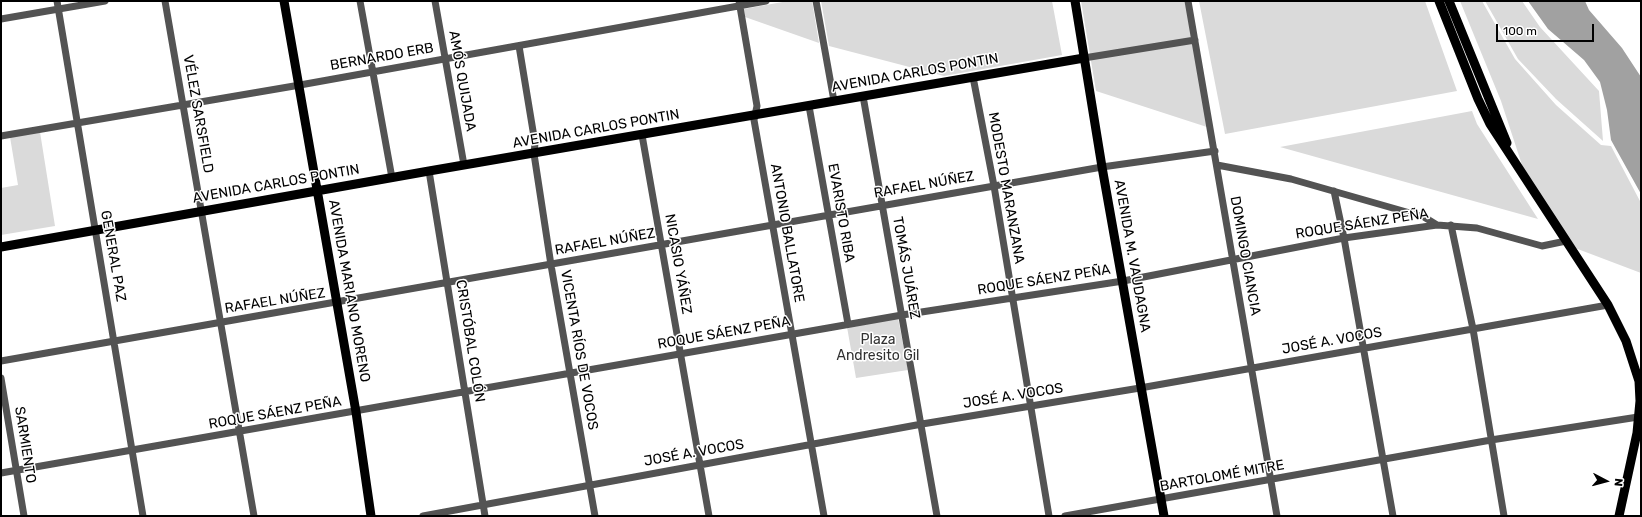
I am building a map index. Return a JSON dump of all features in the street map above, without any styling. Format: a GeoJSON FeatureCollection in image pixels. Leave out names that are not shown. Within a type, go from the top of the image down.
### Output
{"type":"FeatureCollection","features":[{"type":"Feature","properties":{"kind":"main road","name":"AVENIDA MARIANO MORENO"},"geometry":{"type":"LineString","coordinates":[[284,1],[300,85],[356,412],[371,516]]}},
{"type":"Feature","properties":{"kind":"main road","name":"AVENIDA M. VAUDAGNA"},"geometry":{"type":"LineString","coordinates":[[1075,1],[1140,388],[1164,516]]}},
{"type":"Feature","properties":{"kind":"main road"},"geometry":{"type":"LineString","coordinates":[[1439,1],[1478,99],[1490,124],[1608,306],[1626,341],[1639,381],[1638,417],[1637,433],[1617,516]]}},
{"type":"Feature","properties":{"kind":"main road"},"geometry":{"type":"LineString","coordinates":[[1449,1],[1518,169]]}},
{"type":"Feature","properties":{"kind":"main road","name":"AVENIDA CARLOS PONTIN"},"geometry":{"type":"LineString","coordinates":[[1,247],[202,210],[755,116],[1084,58]]}},
{"type":"Feature","properties":{"kind":"street","name":"GENERAL PAZ"},"geometry":{"type":"LineString","coordinates":[[57,1],[143,516]]}},
{"type":"Feature","properties":{"kind":"street"},"geometry":{"type":"LineString","coordinates":[[1,19],[105,1]]}},
{"type":"Feature","properties":{"kind":"street","name":"VÉLEZ SARSFIELD"},"geometry":{"type":"LineString","coordinates":[[165,1],[254,516]]}},
{"type":"Feature","properties":{"kind":"street"},"geometry":{"type":"LineString","coordinates":[[360,1],[392,178]]}},
{"type":"Feature","properties":{"kind":"street","name":"AMÓS QUIJADA"},"geometry":{"type":"LineString","coordinates":[[435,1],[444,59],[464,165]]}},
{"type":"Feature","properties":{"kind":"street","name":"BERNARDO ERB"},"geometry":{"type":"LineString","coordinates":[[1,136],[519,46],[740,3],[766,1]]}},
{"type":"Feature","properties":{"kind":"street"},"geometry":{"type":"LineString","coordinates":[[816,1],[834,101]]}},
{"type":"Feature","properties":{"kind":"street","name":"DOMINGO CIANCIA"},"geometry":{"type":"LineString","coordinates":[[1188,1],[1277,516]]}},
{"type":"Feature","properties":{"kind":"street","name":"ANTONIO BALLATORE"},"geometry":{"type":"LineString","coordinates":[[740,3],[757,106],[754,120],[793,334],[810,445],[824,516]]}},
{"type":"Feature","properties":{"kind":"street","name":"AVENIDA CARLOS PONTIN"},"geometry":{"type":"LineString","coordinates":[[1084,58],[1195,40]]}},
{"type":"Feature","properties":{"kind":"street","name":"VICENTA RÍOS DE VOCOS"},"geometry":{"type":"LineString","coordinates":[[519,46],[535,143],[534,154],[551,264],[595,516]]}},
{"type":"Feature","properties":{"kind":"street","name":"MODESTO MARANZANA"},"geometry":{"type":"LineString","coordinates":[[973,77],[994,186],[1048,516]]}},
{"type":"Feature","properties":{"kind":"street","name":"TOMÁS JUÁREZ"},"geometry":{"type":"LineString","coordinates":[[863,96],[937,516]]}},
{"type":"Feature","properties":{"kind":"street","name":"EVARISTO RIBA"},"geometry":{"type":"LineString","coordinates":[[809,106],[848,324]]}},
{"type":"Feature","properties":{"kind":"street","name":"NICASIO YÁÑEZ"},"geometry":{"type":"LineString","coordinates":[[642,135],[709,516]]}},
{"type":"Feature","properties":{"kind":"street","name":"RAFAEL NÚÑEZ"},"geometry":{"type":"LineString","coordinates":[[1,361],[1102,167],[1215,151]]}},
{"type":"Feature","properties":{"kind":"street"},"geometry":{"type":"LineString","coordinates":[[1217,165],[1292,179],[1424,217],[1437,225]]}},
{"type":"Feature","properties":{"kind":"street","name":"CRISTÓBAL COLÓN"},"geometry":{"type":"LineString","coordinates":[[429,171],[484,516]]}},
{"type":"Feature","properties":{"kind":"street"},"geometry":{"type":"LineString","coordinates":[[1334,191],[1344,238],[1393,516]]}},
{"type":"Feature","properties":{"kind":"street","name":"ROQUE SÁENZ PEÑA"},"geometry":{"type":"LineString","coordinates":[[1,473],[356,412],[848,324],[1123,281],[1344,238],[1437,225],[1451,225],[1477,228],[1542,246],[1566,241]]}},
{"type":"Feature","properties":{"kind":"street"},"geometry":{"type":"LineString","coordinates":[[1451,225],[1473,329],[1504,516]]}},
{"type":"Feature","properties":{"kind":"street","name":"JOSÉ A. VOCOS"},"geometry":{"type":"LineString","coordinates":[[423,516],[922,424],[1251,369],[1608,306]]}},
{"type":"Feature","properties":{"kind":"street","name":"SARMIENTO"},"geometry":{"type":"LineString","coordinates":[[1,378],[24,516]]}},
{"type":"Feature","properties":{"kind":"street","name":"BARTOLOMÉ MITRE"},"geometry":{"type":"LineString","coordinates":[[1065,516],[1271,481],[1382,459],[1491,440],[1638,417]]}},
{"type":"Feature","properties":{"kind":"green space"},"geometry":{"type":"Polygon","coordinates":[[[788,1],[812,1],[819,43],[745,17],[744,9],[788,1]]]}},
{"type":"Feature","properties":{"kind":"green space"},"geometry":{"type":"Polygon","coordinates":[[[821,1],[1052,1],[1062,55],[944,76],[829,46],[821,1]]]}},
{"type":"Feature","properties":{"kind":"green space"},"geometry":{"type":"Polygon","coordinates":[[[1081,1],[1185,1],[1210,128],[1096,91],[1081,1]]]}},
{"type":"Feature","properties":{"kind":"green space"},"geometry":{"type":"Polygon","coordinates":[[[1199,1],[1425,1],[1457,91],[1225,134],[1199,1]]]}},
{"type":"Feature","properties":{"kind":"green space"},"geometry":{"type":"Polygon","coordinates":[[[1460,1],[1482,1],[1515,59],[1556,105],[1601,145],[1611,146],[1641,203],[1641,273],[1575,248],[1523,168],[1501,101],[1460,1]]]}},
{"type":"Feature","properties":{"kind":"green space"},"geometry":{"type":"Polygon","coordinates":[[[1485,1],[1522,1],[1540,27],[1599,91],[1603,141],[1556,99],[1518,59],[1485,1]]]}},
{"type":"Feature","properties":{"kind":"green space"},"geometry":{"type":"Polygon","coordinates":[[[1472,111],[1477,124],[1538,219],[1280,147],[1472,111]]]}},
{"type":"Feature","properties":{"kind":"green space"},"geometry":{"type":"Polygon","coordinates":[[[40,132],[55,226],[1,235],[1,188],[18,185],[10,137],[40,132]]]}},
{"type":"Feature","properties":{"kind":"green space","name":"Plaza Andresito Gil"},"geometry":{"type":"Polygon","coordinates":[[[898,318],[908,370],[856,378],[847,327],[898,318]]]}},
{"type":"Feature","properties":{"kind":"shaded area"},"geometry":{"type":"Polygon","coordinates":[[[1528,1],[1585,1],[1589,10],[1622,48],[1641,77],[1641,194],[1611,140],[1607,110],[1600,82],[1584,60],[1548,29],[1528,1]]]}}]}
